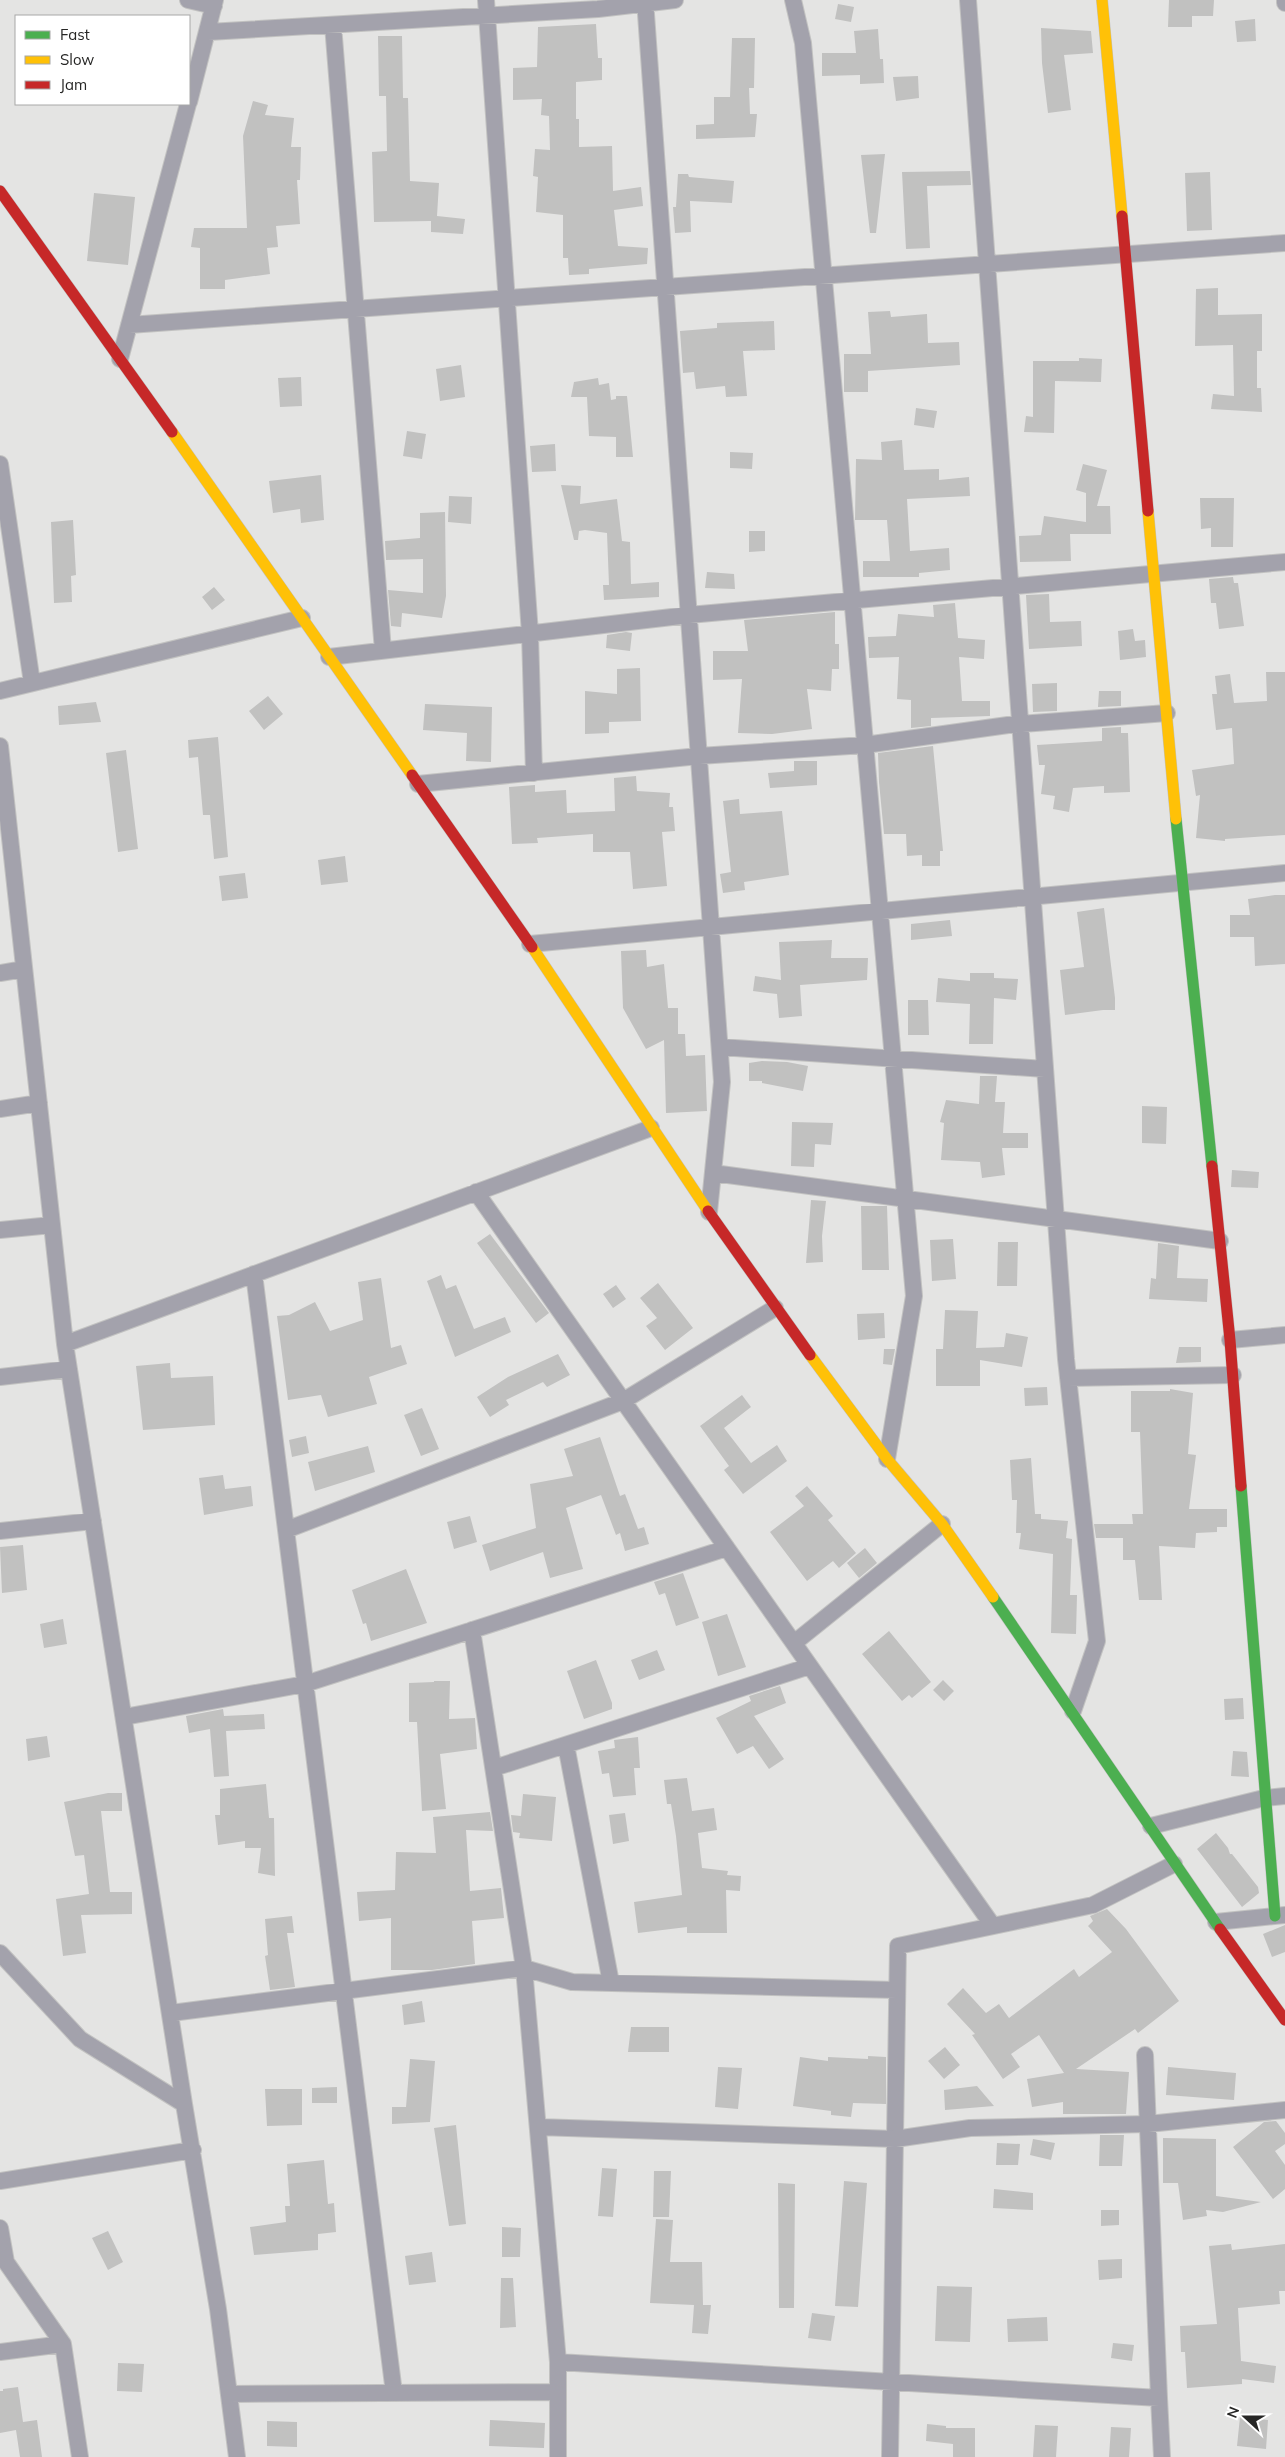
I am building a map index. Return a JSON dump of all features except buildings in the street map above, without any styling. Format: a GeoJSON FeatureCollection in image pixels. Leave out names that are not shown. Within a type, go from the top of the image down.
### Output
{"type":"FeatureCollection","features":[{"type":"Feature","properties":{"kind":"main road"},"geometry":{"type":"LineString","coordinates":[[1102,0],[1182,882],[1230,1340],[1264,1798],[1280,1915]]}},
{"type":"Feature","properties":{"kind":"main road"},"geometry":{"type":"LineString","coordinates":[[0,191],[530,944],[651,1128],[775,1308],[887,1459],[942,1524],[1073,1711],[1151,1826],[1174,1864],[1285,2020]]}},
{"type":"Feature","properties":{"kind":"street"},"geometry":{"type":"LineString","coordinates":[[188,0],[215,3],[190,99]]}},
{"type":"Feature","properties":{"kind":"street"},"geometry":{"type":"LineString","coordinates":[[208,32],[333,25],[487,8],[598,9],[674,0]]}},
{"type":"Feature","properties":{"kind":"street"},"geometry":{"type":"LineString","coordinates":[[793,0],[803,44],[914,1296],[887,1459]]}},
{"type":"Feature","properties":{"kind":"street"},"geometry":{"type":"LineString","coordinates":[[968,0],[1068,1378],[1097,1641],[1073,1711]]}},
{"type":"Feature","properties":{"kind":"street"},"geometry":{"type":"LineString","coordinates":[[645,2],[722,1082],[709,1212]]}},
{"type":"Feature","properties":{"kind":"street"},"geometry":{"type":"LineString","coordinates":[[487,8],[530,634],[534,773]]}},
{"type":"Feature","properties":{"kind":"street"},"geometry":{"type":"LineString","coordinates":[[333,25],[383,651]]}},
{"type":"Feature","properties":{"kind":"street"},"geometry":{"type":"LineString","coordinates":[[120,359],[188,105]]}},
{"type":"Feature","properties":{"kind":"street"},"geometry":{"type":"LineString","coordinates":[[129,325],[1285,243]]}},
{"type":"Feature","properties":{"kind":"street"},"geometry":{"type":"LineString","coordinates":[[0,464],[32,683]]}},
{"type":"Feature","properties":{"kind":"street"},"geometry":{"type":"LineString","coordinates":[[329,658],[689,615],[1285,562]]}},
{"type":"Feature","properties":{"kind":"street"},"geometry":{"type":"LineString","coordinates":[[0,690],[302,618]]}},
{"type":"Feature","properties":{"kind":"street"},"geometry":{"type":"LineString","coordinates":[[418,784],[699,756],[865,745],[1021,724],[1167,713]]}},
{"type":"Feature","properties":{"kind":"street"},"geometry":{"type":"LineString","coordinates":[[0,746],[65,1344],[218,2309],[236,2457]]}},
{"type":"Feature","properties":{"kind":"street"},"geometry":{"type":"LineString","coordinates":[[530,944],[1285,873]]}},
{"type":"Feature","properties":{"kind":"street"},"geometry":{"type":"LineString","coordinates":[[0,972],[24,970]]}},
{"type":"Feature","properties":{"kind":"street"},"geometry":{"type":"LineString","coordinates":[[720,1047],[1046,1069]]}},
{"type":"Feature","properties":{"kind":"street"},"geometry":{"type":"LineString","coordinates":[[0,1109],[39,1102]]}},
{"type":"Feature","properties":{"kind":"street"},"geometry":{"type":"LineString","coordinates":[[65,1344],[651,1128]]}},
{"type":"Feature","properties":{"kind":"street"},"geometry":{"type":"LineString","coordinates":[[713,1173],[1220,1241]]}},
{"type":"Feature","properties":{"kind":"street"},"geometry":{"type":"LineString","coordinates":[[476,1192],[994,1926]]}},
{"type":"Feature","properties":{"kind":"street"},"geometry":{"type":"LineString","coordinates":[[0,1230],[52,1224]]}},
{"type":"Feature","properties":{"kind":"street"},"geometry":{"type":"LineString","coordinates":[[254,1274],[394,2393]]}},
{"type":"Feature","properties":{"kind":"street"},"geometry":{"type":"LineString","coordinates":[[286,1530],[623,1401],[775,1308]]}},
{"type":"Feature","properties":{"kind":"street"},"geometry":{"type":"LineString","coordinates":[[1230,1340],[1285,1335]]}},
{"type":"Feature","properties":{"kind":"street"},"geometry":{"type":"LineString","coordinates":[[0,1377],[69,1369]]}},
{"type":"Feature","properties":{"kind":"street"},"geometry":{"type":"LineString","coordinates":[[1068,1378],[1232,1375]]}},
{"type":"Feature","properties":{"kind":"street"},"geometry":{"type":"LineString","coordinates":[[0,1531],[93,1521]]}},
{"type":"Feature","properties":{"kind":"street"},"geometry":{"type":"LineString","coordinates":[[794,1643],[942,1524]]}},
{"type":"Feature","properties":{"kind":"street"},"geometry":{"type":"LineString","coordinates":[[124,1717],[306,1684],[727,1548]]}},
{"type":"Feature","properties":{"kind":"street"},"geometry":{"type":"LineString","coordinates":[[472,1630],[524,1968],[558,2362],[558,2457]]}},
{"type":"Feature","properties":{"kind":"street"},"geometry":{"type":"LineString","coordinates":[[494,1768],[810,1666]]}},
{"type":"Feature","properties":{"kind":"street"},"geometry":{"type":"LineString","coordinates":[[566,1745],[611,1983]]}},
{"type":"Feature","properties":{"kind":"street"},"geometry":{"type":"LineString","coordinates":[[1151,1826],[1264,1798],[1285,1796]]}},
{"type":"Feature","properties":{"kind":"street"},"geometry":{"type":"LineString","coordinates":[[890,2457],[898,1946],[1093,1905],[1174,1864]]}},
{"type":"Feature","properties":{"kind":"street"},"geometry":{"type":"LineString","coordinates":[[1216,1922],[1280,1915]]}},
{"type":"Feature","properties":{"kind":"street"},"geometry":{"type":"LineString","coordinates":[[0,1953],[80,2039],[184,2104]]}},
{"type":"Feature","properties":{"kind":"street"},"geometry":{"type":"LineString","coordinates":[[172,2013],[524,1968],[572,1982],[897,1990]]}},
{"type":"Feature","properties":{"kind":"street"},"geometry":{"type":"LineString","coordinates":[[1145,2055],[1162,2457]]}},
{"type":"Feature","properties":{"kind":"street"},"geometry":{"type":"LineString","coordinates":[[538,2128],[894,2139],[970,2128],[1148,2124],[1285,2110]]}},
{"type":"Feature","properties":{"kind":"street"},"geometry":{"type":"LineString","coordinates":[[0,2181],[193,2150]]}},
{"type":"Feature","properties":{"kind":"street"},"geometry":{"type":"LineString","coordinates":[[0,2228],[6,2262],[63,2344],[80,2457]]}},
{"type":"Feature","properties":{"kind":"street"},"geometry":{"type":"LineString","coordinates":[[0,2352],[63,2344]]}},
{"type":"Feature","properties":{"kind":"street"},"geometry":{"type":"LineString","coordinates":[[558,2362],[1159,2398]]}},
{"type":"Feature","properties":{"kind":"street"},"geometry":{"type":"LineString","coordinates":[[229,2394],[558,2392]]}},
{"type":"Feature","properties":{"kind":"traffic: fast"},"geometry":{"type":"LineString","coordinates":[[1176,819],[1212,1166]]}},
{"type":"Feature","properties":{"kind":"traffic: fast"},"geometry":{"type":"LineString","coordinates":[[1241,1486],[1275,1916]]}},
{"type":"Feature","properties":{"kind":"traffic: fast"},"geometry":{"type":"LineString","coordinates":[[993,1597],[1220,1929]]}},
{"type":"Feature","properties":{"kind":"traffic: slow"},"geometry":{"type":"LineString","coordinates":[[1102,0],[1122,216]]}},
{"type":"Feature","properties":{"kind":"traffic: slow"},"geometry":{"type":"LineString","coordinates":[[172,432],[412,775]]}},
{"type":"Feature","properties":{"kind":"traffic: slow"},"geometry":{"type":"LineString","coordinates":[[1148,511],[1176,819]]}},
{"type":"Feature","properties":{"kind":"traffic: slow"},"geometry":{"type":"LineString","coordinates":[[532,947],[708,1211]]}},
{"type":"Feature","properties":{"kind":"traffic: slow"},"geometry":{"type":"LineString","coordinates":[[810,1355],[887,1459],[942,1524],[993,1597]]}},
{"type":"Feature","properties":{"kind":"traffic: jam"},"geometry":{"type":"LineString","coordinates":[[0,191],[172,432]]}},
{"type":"Feature","properties":{"kind":"traffic: jam"},"geometry":{"type":"LineString","coordinates":[[1122,216],[1148,511]]}},
{"type":"Feature","properties":{"kind":"traffic: jam"},"geometry":{"type":"LineString","coordinates":[[412,775],[532,947]]}},
{"type":"Feature","properties":{"kind":"traffic: jam"},"geometry":{"type":"LineString","coordinates":[[1212,1166],[1230,1340],[1241,1486]]}},
{"type":"Feature","properties":{"kind":"traffic: jam"},"geometry":{"type":"LineString","coordinates":[[708,1211],[810,1355]]}},
{"type":"Feature","properties":{"kind":"traffic: jam"},"geometry":{"type":"LineString","coordinates":[[1220,1929],[1285,2020]]}}]}
